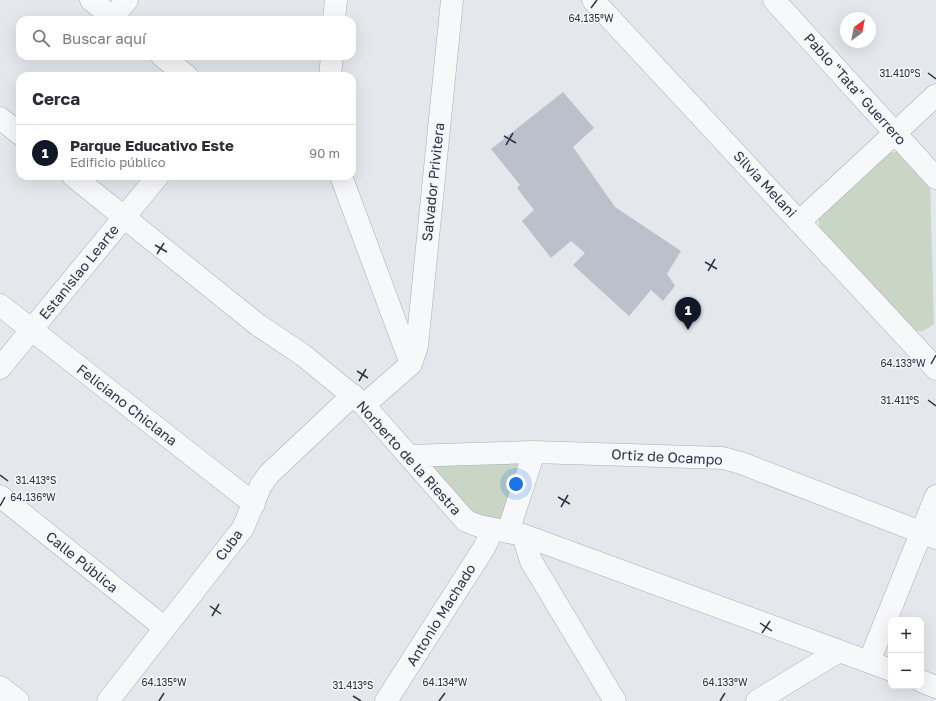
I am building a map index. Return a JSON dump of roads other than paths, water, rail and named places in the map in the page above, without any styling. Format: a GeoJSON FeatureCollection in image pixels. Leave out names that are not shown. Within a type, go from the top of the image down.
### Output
{"type":"FeatureCollection","features":[{"type":"Feature","properties":{"kind":"street"},"geometry":{"type":"LineString","coordinates":[[91,0],[111,16]]}},
{"type":"Feature","properties":{"kind":"street"},"geometry":{"type":"LineString","coordinates":[[117,16],[127,0]]}},
{"type":"Feature","properties":{"kind":"street"},"geometry":{"type":"LineString","coordinates":[[334,16],[336,0]]}},
{"type":"Feature","properties":{"kind":"street","name":"Salvador Privitera"},"geometry":{"type":"LineString","coordinates":[[411,364],[416,346],[452,0]]}},
{"type":"Feature","properties":{"kind":"street","name":"Silvia Melani"},"geometry":{"type":"LineString","coordinates":[[593,0],[936,369]]}},
{"type":"Feature","properties":{"kind":"street","name":"Pablo \"Tata\" Guerrero"},"geometry":{"type":"LineString","coordinates":[[774,0],[936,178]]}},
{"type":"Feature","properties":{"kind":"street"},"geometry":{"type":"LineString","coordinates":[[167,60],[182,72]]}},
{"type":"Feature","properties":{"kind":"street"},"geometry":{"type":"LineString","coordinates":[[330,72],[332,60]]}},
{"type":"Feature","properties":{"kind":"street"},"geometry":{"type":"LineString","coordinates":[[799,222],[936,95]]}},
{"type":"Feature","properties":{"kind":"street"},"geometry":{"type":"LineString","coordinates":[[0,118],[16,131]]}},
{"type":"Feature","properties":{"kind":"street","name":"Norberto de la Riestra"},"geometry":{"type":"LineString","coordinates":[[78,180],[258,325],[303,355],[359,400],[466,521],[508,532],[888,669]]}},
{"type":"Feature","properties":{"kind":"street","name":"Estanislao Learte"},"geometry":{"type":"LineString","coordinates":[[0,368],[155,180]]}},
{"type":"Feature","properties":{"kind":"street"},"geometry":{"type":"LineString","coordinates":[[342,180],[411,364]]}},
{"type":"Feature","properties":{"kind":"street","name":"Feliciano Chiclana"},"geometry":{"type":"LineString","coordinates":[[0,305],[254,504]]}},
{"type":"Feature","properties":{"kind":"street","name":"Cuba"},"geometry":{"type":"LineString","coordinates":[[108,701],[243,528],[261,485],[269,474],[359,400],[411,364]]}},
{"type":"Feature","properties":{"kind":"street","name":"Ortiz de Ocampo"},"geometry":{"type":"LineString","coordinates":[[409,456],[534,452],[723,458],[741,463],[929,535]]}},
{"type":"Feature","properties":{"kind":"street","name":"Antonio Machado"},"geometry":{"type":"LineString","coordinates":[[386,701],[484,548],[508,532],[534,452]]}},
{"type":"Feature","properties":{"kind":"street","name":"Calle Pública"},"geometry":{"type":"LineString","coordinates":[[0,496],[165,628]]}},
{"type":"Feature","properties":{"kind":"street"},"geometry":{"type":"LineString","coordinates":[[868,662],[929,535],[936,496]]}},
{"type":"Feature","properties":{"kind":"street"},"geometry":{"type":"LineString","coordinates":[[508,532],[531,561],[615,701]]}},
{"type":"Feature","properties":{"kind":"street"},"geometry":{"type":"LineString","coordinates":[[757,701],[839,651]]}},
{"type":"Feature","properties":{"kind":"street"},"geometry":{"type":"LineString","coordinates":[[924,682],[936,687]]}},
{"type":"Feature","properties":{"kind":"street"},"geometry":{"type":"LineString","coordinates":[[0,687],[18,701]]}},
{"type":"Feature","properties":{"kind":"place","name":"Parque Educativo Este"},"geometry":{"type":"Point","coordinates":[688,330]}}]}
